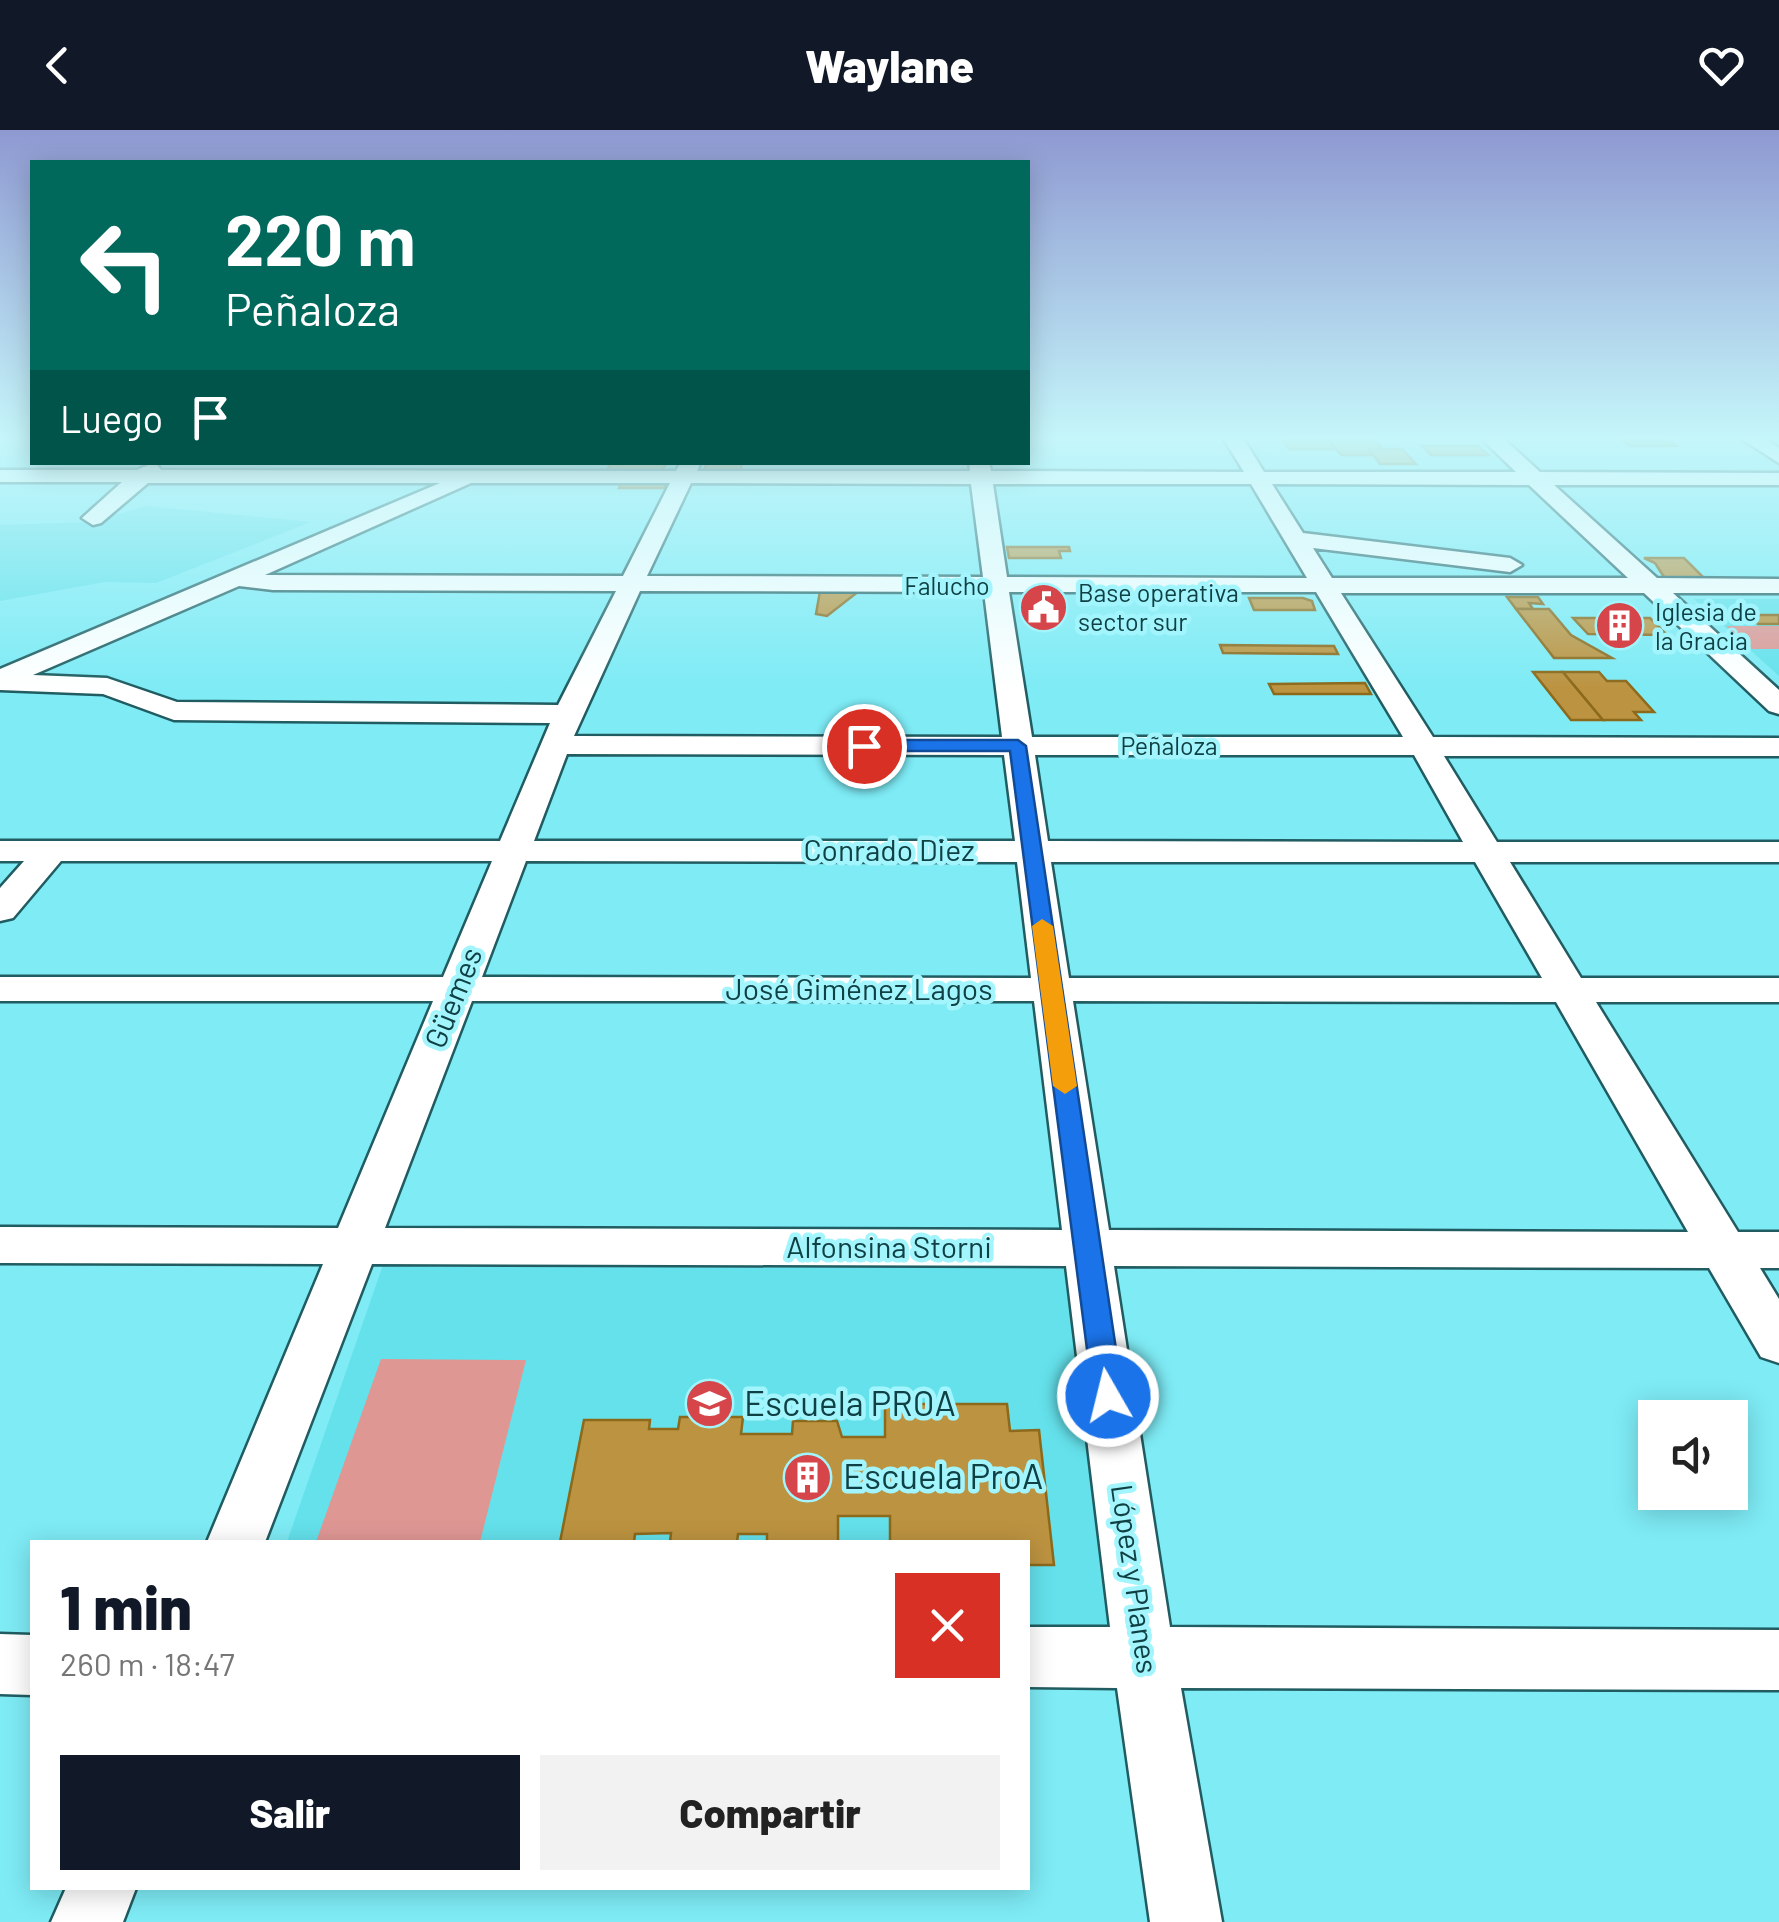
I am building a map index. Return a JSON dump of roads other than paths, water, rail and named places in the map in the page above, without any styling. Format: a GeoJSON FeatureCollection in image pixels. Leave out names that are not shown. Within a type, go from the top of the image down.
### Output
{"type":"FeatureCollection","features":[{"type":"Feature","properties":{"kind":"street"},"geometry":{"type":"LineString","coordinates":[[0,680],[369,522]]}},
{"type":"Feature","properties":{"kind":"street","name":"Güemes"},"geometry":{"type":"LineString","coordinates":[[237,1540],[510,852],[662,522]]}},
{"type":"Feature","properties":{"kind":"street","name":"López y Planes"},"geometry":{"type":"LineString","coordinates":[[988,522],[1144,1656],[1186,1922]]}},
{"type":"Feature","properties":{"kind":"street"},"geometry":{"type":"LineString","coordinates":[[1285,522],[1779,1343]]}},
{"type":"Feature","properties":{"kind":"street"},"geometry":{"type":"LineString","coordinates":[[1582,522],[1779,705]]}},
{"type":"Feature","properties":{"kind":"street"},"geometry":{"type":"LineString","coordinates":[[1296,538],[1647,584]]}},
{"type":"Feature","properties":{"kind":"street","name":"Falucho"},"geometry":{"type":"LineString","coordinates":[[236,578],[272,583],[631,585],[1779,586]]}},
{"type":"Feature","properties":{"kind":"street","name":"Peñaloza"},"geometry":{"type":"LineString","coordinates":[[0,680],[107,686],[174,711],[563,730],[1018,746],[1779,747]]}},
{"type":"Feature","properties":{"kind":"street","name":"Conrado Diez"},"geometry":{"type":"LineString","coordinates":[[0,851],[1779,852]]}},
{"type":"Feature","properties":{"kind":"street"},"geometry":{"type":"LineString","coordinates":[[0,910],[52,851]]}},
{"type":"Feature","properties":{"kind":"street","name":"José Giménez Lagos"},"geometry":{"type":"LineString","coordinates":[[0,989],[1779,990]]}},
{"type":"Feature","properties":{"kind":"street","name":"Alfonsina Storni"},"geometry":{"type":"LineString","coordinates":[[0,1245],[1779,1250]]}},
{"type":"Feature","properties":{"kind":"street"},"geometry":{"type":"LineString","coordinates":[[1030,1657],[1779,1660]]}},
{"type":"Feature","properties":{"kind":"street"},"geometry":{"type":"LineString","coordinates":[[0,1664],[30,1665]]}},
{"type":"Feature","properties":{"kind":"street"},"geometry":{"type":"LineString","coordinates":[[87,1922],[100,1890]]}},
{"type":"Feature","properties":{"kind":"place","name":"Base operativa sector sur"},"geometry":{"type":"Point","coordinates":[1043,607]}},
{"type":"Feature","properties":{"kind":"place","name":"Iglesia de la Gracia"},"geometry":{"type":"Point","coordinates":[1620,626]}},
{"type":"Feature","properties":{"kind":"place","name":"Escuela PROA"},"geometry":{"type":"Point","coordinates":[709,1404]}},
{"type":"Feature","properties":{"kind":"place","name":"Escuela ProA"},"geometry":{"type":"Point","coordinates":[808,1477]}}]}
